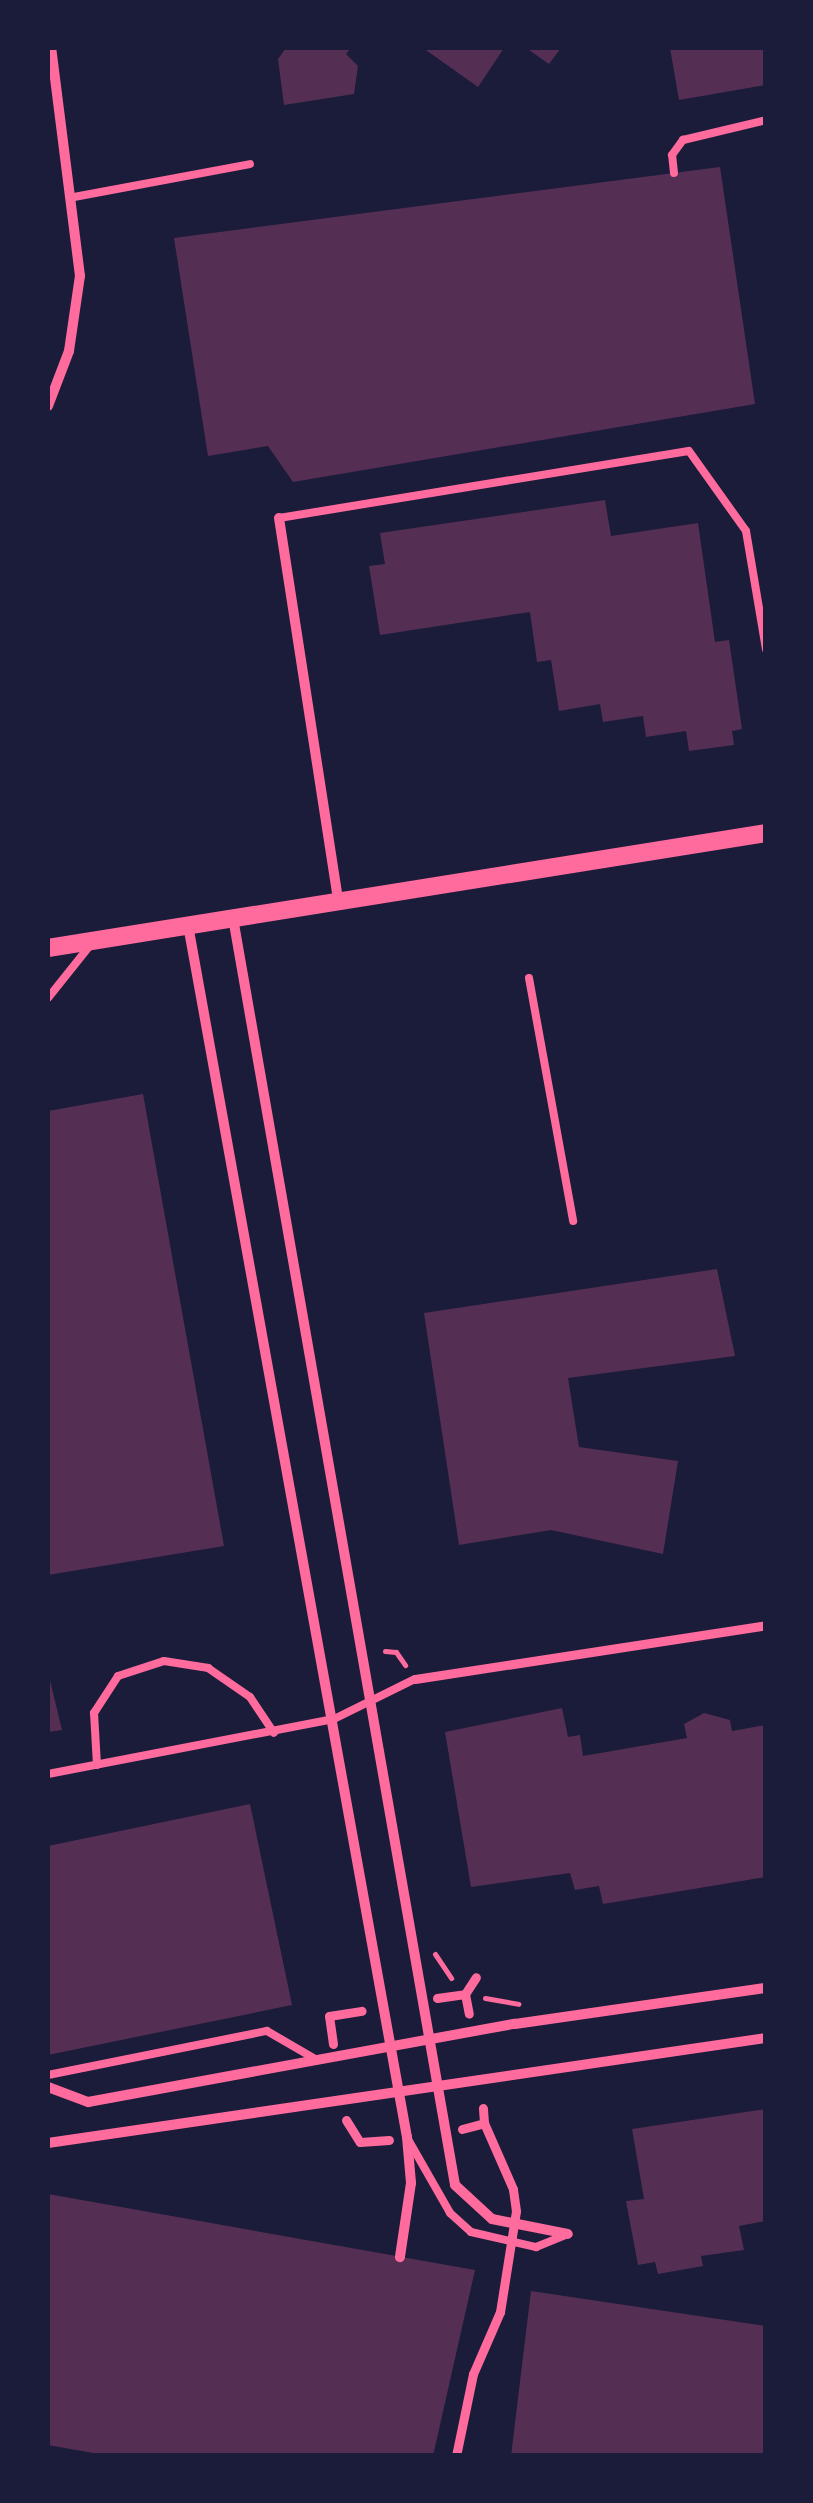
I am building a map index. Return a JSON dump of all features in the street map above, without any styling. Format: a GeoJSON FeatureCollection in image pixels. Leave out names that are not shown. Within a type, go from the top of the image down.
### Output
{"type":"FeatureCollection","features":[{"type":"Feature","properties":{"kind":"street"},"geometry":{"type":"LineString","coordinates":[[48,406],[75,323],[80,276],[74,197],[52,48]]}},
{"type":"Feature","properties":{"kind":"street"},"geometry":{"type":"LineString","coordinates":[[279,518],[338,900]]}},
{"type":"Feature","properties":{"kind":"street"},"geometry":{"type":"LineString","coordinates":[[48,948],[766,833]]}},
{"type":"Feature","properties":{"kind":"street"},"geometry":{"type":"LineString","coordinates":[[233,918],[455,2185],[465,2200],[513,2228],[568,2234]]}},
{"type":"Feature","properties":{"kind":"street"},"geometry":{"type":"LineString","coordinates":[[188,925],[407,2138],[412,2182],[400,2257]]}},
{"type":"Feature","properties":{"kind":"street"},"geometry":{"type":"LineString","coordinates":[[415,1679],[766,1626]]}},
{"type":"Feature","properties":{"kind":"street"},"geometry":{"type":"LineString","coordinates":[[469,2014],[465,1994],[476,1977]]}},
{"type":"Feature","properties":{"kind":"street"},"geometry":{"type":"LineString","coordinates":[[48,2088],[88,2102],[317,2060],[766,1988]]}},
{"type":"Feature","properties":{"kind":"street"},"geometry":{"type":"LineString","coordinates":[[437,1998],[465,1994]]}},
{"type":"Feature","properties":{"kind":"street"},"geometry":{"type":"LineString","coordinates":[[333,2044],[329,2016],[362,2011]]}},
{"type":"Feature","properties":{"kind":"street"},"geometry":{"type":"LineString","coordinates":[[48,2143],[437,2090],[766,2038]]}},
{"type":"Feature","properties":{"kind":"street"},"geometry":{"type":"LineString","coordinates":[[456,2456],[473,2374],[500,2312],[513,2228],[514,2189],[484,2123],[482,2108]]}},
{"type":"Feature","properties":{"kind":"street"},"geometry":{"type":"LineString","coordinates":[[346,2120],[360,2142],[389,2140]]}},
{"type":"Feature","properties":{"kind":"street"},"geometry":{"type":"LineString","coordinates":[[462,2129],[484,2123]]}},
{"type":"Feature","properties":{"kind":"lane"},"geometry":{"type":"LineString","coordinates":[[674,173],[672,155],[683,140],[766,120]]}},
{"type":"Feature","properties":{"kind":"lane"},"geometry":{"type":"LineString","coordinates":[[74,197],[250,164]]}},
{"type":"Feature","properties":{"kind":"lane"},"geometry":{"type":"LineString","coordinates":[[279,518],[689,451],[746,531],[766,649]]}},
{"type":"Feature","properties":{"kind":"lane"},"geometry":{"type":"LineString","coordinates":[[48,998],[94,940]]}},
{"type":"Feature","properties":{"kind":"lane"},"geometry":{"type":"LineString","coordinates":[[529,978],[573,1221]]}},
{"type":"Feature","properties":{"kind":"lane"},"geometry":{"type":"LineString","coordinates":[[97,1765],[94,1713],[118,1676],[164,1660],[208,1668],[250,1698],[274,1733]]}},
{"type":"Feature","properties":{"kind":"lane"},"geometry":{"type":"LineString","coordinates":[[48,1774],[334,1719],[370,1706],[415,1679]]}},
{"type":"Feature","properties":{"kind":"lane"},"geometry":{"type":"LineString","coordinates":[[48,2075],[267,2031],[317,2060]]}},
{"type":"Feature","properties":{"kind":"lane"},"geometry":{"type":"LineString","coordinates":[[407,2138],[450,2213],[472,2232],[511,2244],[550,2246],[568,2234]]}},
{"type":"Feature","properties":{"kind":"path"},"geometry":{"type":"LineString","coordinates":[[384,1651],[396,1652],[415,1679]]}},
{"type":"Feature","properties":{"kind":"building"},"geometry":{"type":"Polygon","coordinates":[[[286,48],[351,48],[346,54],[358,66],[354,94],[284,105],[278,59],[286,48]]]}},
{"type":"Feature","properties":{"kind":"building"},"geometry":{"type":"Polygon","coordinates":[[[423,48],[504,48],[478,87],[423,48]]]}},
{"type":"Feature","properties":{"kind":"building"},"geometry":{"type":"Polygon","coordinates":[[[526,48],[561,48],[549,64],[526,48]]]}},
{"type":"Feature","properties":{"kind":"building"},"geometry":{"type":"Polygon","coordinates":[[[670,48],[766,48],[766,85],[679,100],[670,48]]]}},
{"type":"Feature","properties":{"kind":"building"},"geometry":{"type":"Polygon","coordinates":[[[720,167],[755,404],[293,482],[268,446],[208,456],[174,238],[720,167]]]}},
{"type":"Feature","properties":{"kind":"building"},"geometry":{"type":"Polygon","coordinates":[[[605,500],[611,536],[698,523],[715,642],[729,640],[742,729],[732,731],[734,745],[689,751],[686,731],[646,737],[643,716],[603,722],[600,704],[559,711],[551,660],[537,662],[530,612],[380,635],[369,566],[385,564],[380,533],[605,500]]]}},
{"type":"Feature","properties":{"kind":"building"},"geometry":{"type":"Polygon","coordinates":[[[143,1094],[224,1546],[48,1575],[48,1111],[143,1094]]]}},
{"type":"Feature","properties":{"kind":"building"},"geometry":{"type":"Polygon","coordinates":[[[717,1269],[735,1356],[568,1378],[579,1447],[678,1461],[663,1554],[551,1530],[459,1545],[424,1313],[717,1269]]]}},
{"type":"Feature","properties":{"kind":"building"},"geometry":{"type":"Polygon","coordinates":[[[48,1672],[62,1730],[48,1732],[48,1672]]]}},
{"type":"Feature","properties":{"kind":"building"},"geometry":{"type":"Polygon","coordinates":[[[562,1708],[568,1737],[580,1735],[583,1756],[687,1738],[684,1724],[704,1713],[730,1720],[732,1731],[766,1725],[766,1877],[603,1904],[599,1886],[575,1890],[570,1873],[471,1887],[445,1732],[562,1708]]]}},
{"type":"Feature","properties":{"kind":"building"},"geometry":{"type":"Polygon","coordinates":[[[250,1804],[292,2005],[48,2055],[48,1846],[250,1804]]]}},
{"type":"Feature","properties":{"kind":"building"},"geometry":{"type":"Polygon","coordinates":[[[766,2109],[766,2221],[739,2226],[744,2250],[701,2256],[703,2266],[658,2274],[655,2262],[638,2265],[626,2201],[644,2199],[632,2129],[766,2109]]]}},
{"type":"Feature","properties":{"kind":"building"},"geometry":{"type":"Polygon","coordinates":[[[48,2194],[475,2270],[433,2456],[110,2456],[48,2445],[48,2194]]]}},
{"type":"Feature","properties":{"kind":"building"},"geometry":{"type":"Polygon","coordinates":[[[531,2291],[766,2326],[766,2456],[511,2456],[531,2291]]]}}]}
